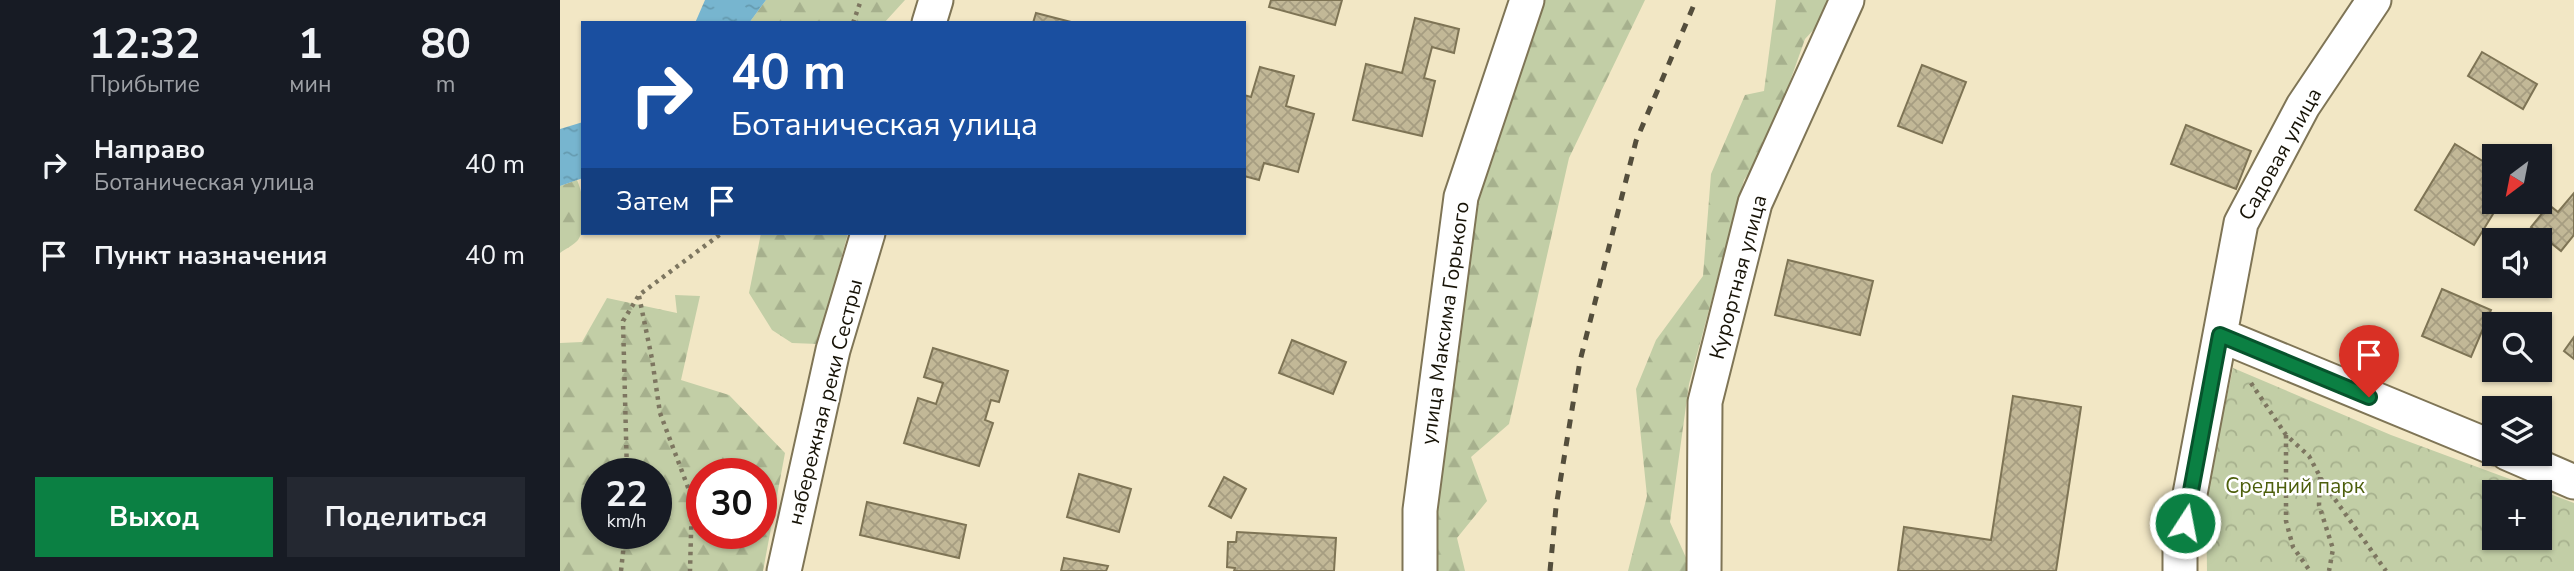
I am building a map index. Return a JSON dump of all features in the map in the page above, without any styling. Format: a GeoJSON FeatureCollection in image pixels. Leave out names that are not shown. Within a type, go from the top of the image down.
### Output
{"type":"FeatureCollection","features":[{"type":"Feature","properties":{"kind":"street"},"geometry":{"type":"LineString","coordinates":[[930,21],[936,0]]}},
{"type":"Feature","properties":{"kind":"street","name":"улица Максима Горького"},"geometry":{"type":"LineString","coordinates":[[1420,571],[1420,510],[1461,197],[1527,0]]}},
{"type":"Feature","properties":{"kind":"street","name":"Курортная улица"},"geometry":{"type":"LineString","coordinates":[[1704,571],[1705,402],[1755,203],[1847,0]]}},
{"type":"Feature","properties":{"kind":"street","name":"Садовая улица"},"geometry":{"type":"LineString","coordinates":[[2180,571],[2180,547],[2241,223],[2303,106],[2374,0]]}},
{"type":"Feature","properties":{"kind":"street","name":"набережная реки Сестры"},"geometry":{"type":"LineString","coordinates":[[785,571],[833,350],[867,235]]}},
{"type":"Feature","properties":{"kind":"street"},"geometry":{"type":"LineString","coordinates":[[2220,335],[2482,443]]}},
{"type":"Feature","properties":{"kind":"street"},"geometry":{"type":"LineString","coordinates":[[2537,466],[2574,482]]}},
{"type":"Feature","properties":{"kind":"path"},"geometry":{"type":"LineString","coordinates":[[854,21],[861,0]]}},
{"type":"Feature","properties":{"kind":"path"},"geometry":{"type":"LineString","coordinates":[[627,458],[623,321],[639,295],[719,235]]}},
{"type":"Feature","properties":{"kind":"path"},"geometry":{"type":"LineString","coordinates":[[639,295],[660,413],[692,498],[690,571]]}},
{"type":"Feature","properties":{"kind":"path"},"geometry":{"type":"LineString","coordinates":[[2249,380],[2286,435],[2309,456],[2320,477],[2386,571]]}},
{"type":"Feature","properties":{"kind":"path"},"geometry":{"type":"LineString","coordinates":[[2286,435],[2286,520],[2293,547],[2310,571]]}},
{"type":"Feature","properties":{"kind":"path"},"geometry":{"type":"LineString","coordinates":[[2320,477],[2319,505],[2333,550],[2329,571]]}},
{"type":"Feature","properties":{"kind":"path"},"geometry":{"type":"LineString","coordinates":[[621,571],[623,549]]}},
{"type":"Feature","properties":{"kind":"green space"},"geometry":{"type":"Polygon","coordinates":[[[766,0],[905,0],[886,21],[750,21],[766,0]]]}},
{"type":"Feature","properties":{"kind":"green space"},"geometry":{"type":"Polygon","coordinates":[[[1535,0],[1645,0],[1569,158],[1509,424],[1471,457],[1487,501],[1457,538],[1465,571],[1431,571],[1428,555],[1470,196],[1535,0]]]}},
{"type":"Feature","properties":{"kind":"green space"},"geometry":{"type":"Polygon","coordinates":[[[1776,0],[1835,0],[1832,10],[1805,39],[1766,149],[1744,180],[1689,384],[1670,522],[1692,571],[1628,571],[1647,496],[1636,389],[1656,340],[1703,276],[1711,174],[1745,95],[1764,91],[1776,0]]]}},
{"type":"Feature","properties":{"kind":"green space"},"geometry":{"type":"Polygon","coordinates":[[[577,180],[581,191],[581,233],[574,244],[560,253],[560,186],[577,180]]]}},
{"type":"Feature","properties":{"kind":"green space"},"geometry":{"type":"Polygon","coordinates":[[[761,235],[847,235],[818,344],[792,343],[772,330],[749,293],[761,235]]]}},
{"type":"Feature","properties":{"kind":"green space"},"geometry":{"type":"Polygon","coordinates":[[[675,295],[700,296],[681,380],[729,395],[785,453],[777,496],[777,458],[686,458],[686,549],[767,549],[763,571],[560,571],[560,343],[582,342],[607,298],[677,313],[675,295]]]}},
{"type":"Feature","properties":{"kind":"green space","name":"Средний парк"},"geometry":{"type":"Polygon","coordinates":[[[2233,368],[2391,435],[2512,480],[2482,480],[2482,550],[2552,550],[2552,495],[2574,503],[2574,571],[2207,571],[2206,495],[2233,368]]]}},
{"type":"Feature","properties":{"kind":"water"},"geometry":{"type":"Polygon","coordinates":[[[705,0],[766,0],[750,21],[696,21],[705,0]]]}},
{"type":"Feature","properties":{"kind":"water"},"geometry":{"type":"Polygon","coordinates":[[[581,123],[581,179],[560,186],[560,129],[581,123]]]}},
{"type":"Feature","properties":{"kind":"building"},"geometry":{"type":"Polygon","coordinates":[[[1271,0],[1342,0],[1335,25],[1269,7],[1271,0]]]}},
{"type":"Feature","properties":{"kind":"building"},"geometry":{"type":"Polygon","coordinates":[[[1036,13],[1067,21],[1034,21],[1036,13]]]}},
{"type":"Feature","properties":{"kind":"building"},"geometry":{"type":"Polygon","coordinates":[[[1415,18],[1459,29],[1454,53],[1432,47],[1424,78],[1435,81],[1422,136],[1353,120],[1366,64],[1402,73],[1415,18]]]}},
{"type":"Feature","properties":{"kind":"building"},"geometry":{"type":"Polygon","coordinates":[[[2482,52],[2537,84],[2523,109],[2468,76],[2482,52]]]}},
{"type":"Feature","properties":{"kind":"building"},"geometry":{"type":"Polygon","coordinates":[[[1922,65],[1966,82],[1942,143],[1898,126],[1922,65]]]}},
{"type":"Feature","properties":{"kind":"building"},"geometry":{"type":"Polygon","coordinates":[[[1260,67],[1294,76],[1286,106],[1314,114],[1298,172],[1264,163],[1259,180],[1246,177],[1246,96],[1251,97],[1260,67]]]}},
{"type":"Feature","properties":{"kind":"building"},"geometry":{"type":"Polygon","coordinates":[[[2186,125],[2251,151],[2236,189],[2171,164],[2186,125]]]}},
{"type":"Feature","properties":{"kind":"building"},"geometry":{"type":"Polygon","coordinates":[[[2455,144],[2482,161],[2482,214],[2493,214],[2474,245],[2415,210],[2455,144]]]}},
{"type":"Feature","properties":{"kind":"building"},"geometry":{"type":"Polygon","coordinates":[[[2574,193],[2574,235],[2561,251],[2552,244],[2552,228],[2531,227],[2542,214],[2552,214],[2552,207],[2558,212],[2574,193]]]}},
{"type":"Feature","properties":{"kind":"building"},"geometry":{"type":"Polygon","coordinates":[[[1788,260],[1873,281],[1860,335],[1775,315],[1788,260]]]}},
{"type":"Feature","properties":{"kind":"building"},"geometry":{"type":"Polygon","coordinates":[[[2442,289],[2491,310],[2482,312],[2482,331],[2471,357],[2422,336],[2442,289]]]}},
{"type":"Feature","properties":{"kind":"building"},"geometry":{"type":"Polygon","coordinates":[[[2574,337],[2574,359],[2564,351],[2574,337]]]}},
{"type":"Feature","properties":{"kind":"building"},"geometry":{"type":"Polygon","coordinates":[[[1292,340],[1346,362],[1333,394],[1279,373],[1292,340]]]}},
{"type":"Feature","properties":{"kind":"building"},"geometry":{"type":"Polygon","coordinates":[[[933,348],[1008,371],[999,402],[991,400],[985,420],[993,423],[979,466],[904,443],[918,398],[936,404],[943,383],[924,377],[933,348]]]}},
{"type":"Feature","properties":{"kind":"building"},"geometry":{"type":"Polygon","coordinates":[[[2013,396],[2081,407],[2056,571],[1898,571],[1904,527],[1991,540],[2013,396]]]}},
{"type":"Feature","properties":{"kind":"building"},"geometry":{"type":"Polygon","coordinates":[[[1079,474],[1131,489],[1119,532],[1067,517],[1079,474]]]}},
{"type":"Feature","properties":{"kind":"building"},"geometry":{"type":"Polygon","coordinates":[[[1224,477],[1246,489],[1231,518],[1209,506],[1224,477]]]}},
{"type":"Feature","properties":{"kind":"building"},"geometry":{"type":"Polygon","coordinates":[[[867,502],[966,525],[959,558],[860,535],[867,502]]]}},
{"type":"Feature","properties":{"kind":"building"},"geometry":{"type":"Polygon","coordinates":[[[1237,532],[1336,538],[1334,571],[1234,571],[1235,568],[1227,567],[1228,542],[1236,542],[1237,532]]]}},
{"type":"Feature","properties":{"kind":"building"},"geometry":{"type":"Polygon","coordinates":[[[1064,558],[1108,566],[1106,571],[1061,571],[1064,558]]]}},
{"type":"Feature","properties":{"kind":"railway"},"geometry":{"type":"LineString","coordinates":[[1550,571],[1556,507],[1580,361],[1636,141],[1696,0]]}},
{"type":"Feature","properties":{"kind":"route"},"geometry":{"type":"LineString","coordinates":[[2185,523],[2220,335],[2369,397]]}}]}
